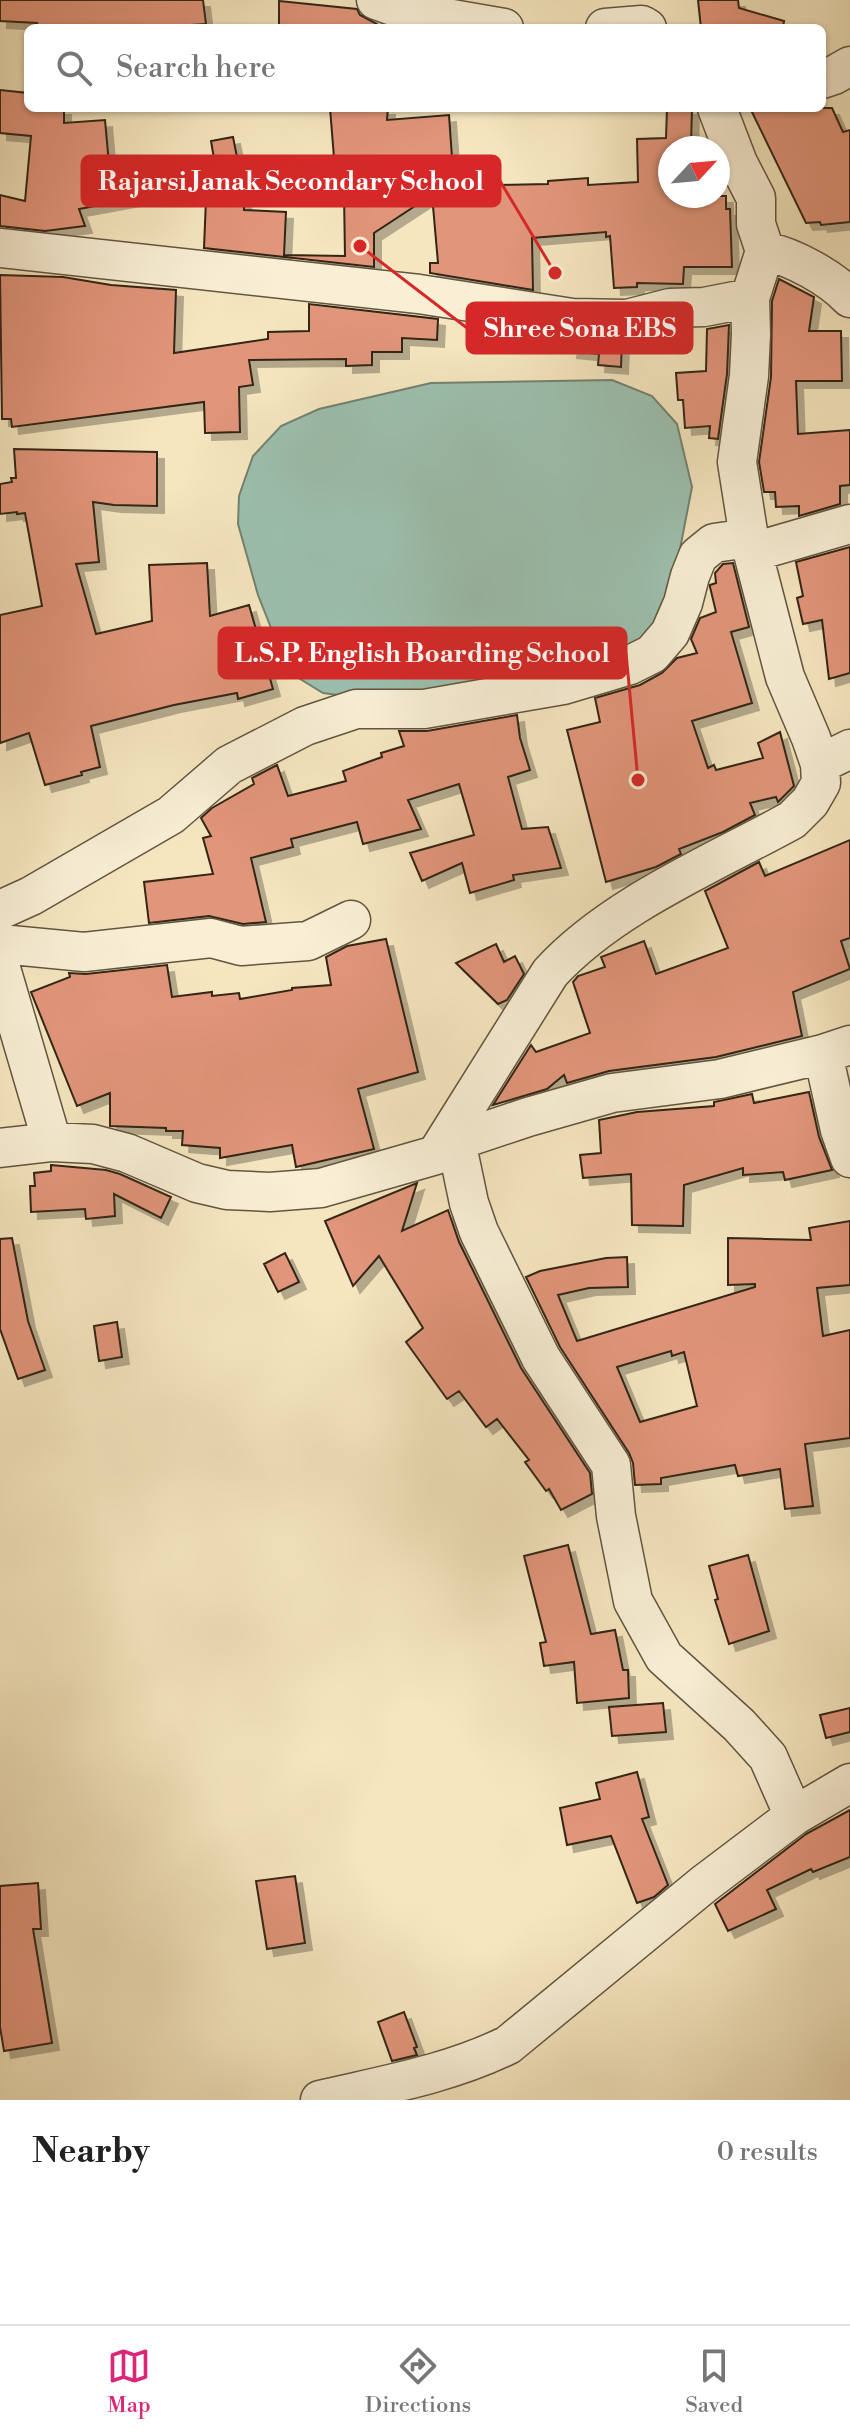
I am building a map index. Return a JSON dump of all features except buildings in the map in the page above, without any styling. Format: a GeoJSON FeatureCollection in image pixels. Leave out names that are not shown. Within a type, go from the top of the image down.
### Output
{"type":"FeatureCollection","features":[{"type":"Feature","properties":{"kind":"street"},"geometry":{"type":"LineString","coordinates":[[376,0],[406,11],[481,24]]}},
{"type":"Feature","properties":{"kind":"street"},"geometry":{"type":"LineString","coordinates":[[619,24],[641,18]]}},
{"type":"Feature","properties":{"kind":"street"},"geometry":{"type":"LineString","coordinates":[[826,78],[850,66]]}},
{"type":"Feature","properties":{"kind":"street"},"geometry":{"type":"LineString","coordinates":[[446,1148],[550,973],[564,958],[592,934],[637,904],[792,820],[810,802],[835,756],[811,738],[785,677],[752,547],[737,462],[749,376],[750,298],[765,251],[756,224],[756,198],[738,163],[719,112]]}},
{"type":"Feature","properties":{"kind":"street"},"geometry":{"type":"LineString","coordinates":[[0,248],[419,294],[572,318],[627,319],[670,308],[704,307],[750,298]]}},
{"type":"Feature","properties":{"kind":"street"},"geometry":{"type":"LineString","coordinates":[[765,251],[818,273],[838,285],[850,298]]}},
{"type":"Feature","properties":{"kind":"street"},"geometry":{"type":"LineString","coordinates":[[0,910],[31,896],[171,815],[229,765],[305,726],[356,709],[424,709],[563,685],[641,659],[652,654],[670,633],[698,556],[714,543],[767,548],[850,524]]}},
{"type":"Feature","properties":{"kind":"street"},"geometry":{"type":"LineString","coordinates":[[0,944],[84,952],[211,938],[241,946],[308,941],[351,920]]}},
{"type":"Feature","properties":{"kind":"street"},"geometry":{"type":"LineString","coordinates":[[0,965],[52,1142]]}},
{"type":"Feature","properties":{"kind":"street"},"geometry":{"type":"LineString","coordinates":[[0,1148],[52,1142],[93,1144],[127,1153],[197,1183],[227,1190],[270,1192],[321,1188],[446,1148],[528,1117],[612,1093],[720,1079],[837,1050],[840,1130],[850,1158]]}},
{"type":"Feature","properties":{"kind":"street"},"geometry":{"type":"LineString","coordinates":[[446,1148],[479,1232],[541,1358],[611,1465],[616,1516],[633,1601],[664,1657],[739,1725],[768,1757],[794,1816]]}},
{"type":"Feature","properties":{"kind":"street"},"geometry":{"type":"LineString","coordinates":[[320,2100],[407,2081],[483,2057],[508,2045],[704,1884],[794,1816],[850,1783]]}},
{"type":"Feature","properties":{"kind":"shaded area"},"geometry":{"type":"Polygon","coordinates":[[[612,380],[652,396],[677,424],[692,487],[680,549],[651,641],[607,661],[374,700],[323,693],[297,677],[277,643],[258,595],[238,524],[239,496],[253,456],[281,426],[319,409],[431,383],[612,380]]]}},
{"type":"Feature","properties":{"kind":"place","name":"Shree Sona EBS"},"geometry":{"type":"Point","coordinates":[360,246]}},
{"type":"Feature","properties":{"kind":"place","name":"Rajarsi Janak Secondary School"},"geometry":{"type":"Point","coordinates":[555,273]}},
{"type":"Feature","properties":{"kind":"place","name":"L.S.P. English Boarding School"},"geometry":{"type":"Point","coordinates":[638,780]}}]}
